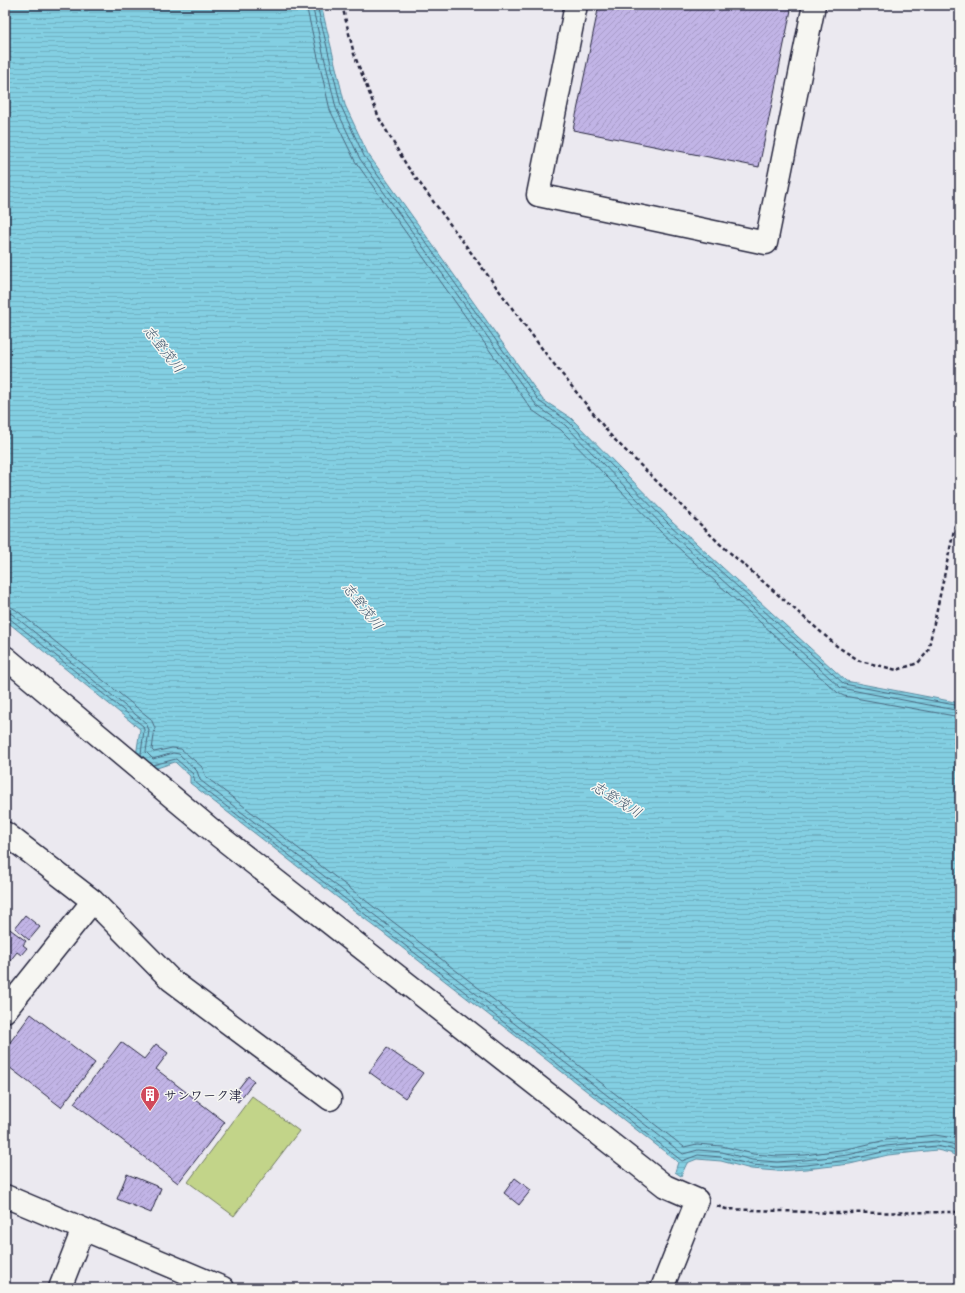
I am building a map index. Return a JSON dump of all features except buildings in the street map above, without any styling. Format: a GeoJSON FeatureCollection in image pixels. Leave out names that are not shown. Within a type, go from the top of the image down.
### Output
{"type":"FeatureCollection","features":[{"type":"Feature","properties":{"kind":"street"},"geometry":{"type":"LineString","coordinates":[[576,5],[538,195],[766,243],[814,5]]}},
{"type":"Feature","properties":{"kind":"street"},"geometry":{"type":"LineString","coordinates":[[5,657],[219,836],[665,1186],[697,1200],[662,1288]]}},
{"type":"Feature","properties":{"kind":"street"},"geometry":{"type":"LineString","coordinates":[[5,833],[93,901],[171,980],[330,1099]]}},
{"type":"Feature","properties":{"kind":"street"},"geometry":{"type":"LineString","coordinates":[[5,1011],[93,901]]}},
{"type":"Feature","properties":{"kind":"street"},"geometry":{"type":"LineString","coordinates":[[5,1196],[223,1288]]}},
{"type":"Feature","properties":{"kind":"street"},"geometry":{"type":"LineString","coordinates":[[60,1288],[83,1229]]}},
{"type":"Feature","properties":{"kind":"path"},"geometry":{"type":"LineString","coordinates":[[342,5],[354,54],[379,118],[407,166],[546,354],[612,437],[720,544],[838,647],[860,661],[897,670],[918,663],[928,651],[960,502]]}},
{"type":"Feature","properties":{"kind":"path"},"geometry":{"type":"LineString","coordinates":[[697,1200],[726,1209],[836,1213],[960,1212]]}},
{"type":"Feature","properties":{"kind":"green space"},"geometry":{"type":"Polygon","coordinates":[[[252,1096],[299,1131],[234,1216],[188,1182],[252,1096]]]}},
{"type":"Feature","properties":{"kind":"water","name":"志登茂川"},"geometry":{"type":"Polygon","coordinates":[[[5,5],[321,5],[345,105],[368,154],[543,400],[571,418],[672,521],[846,681],[960,703],[960,1158],[950,1153],[937,1150],[888,1155],[850,1164],[777,1171],[751,1169],[721,1161],[697,1159],[687,1163],[681,1176],[675,1172],[678,1162],[190,783],[190,776],[175,762],[151,770],[136,756],[140,729],[5,620],[5,5]]]}},
{"type":"Feature","properties":{"kind":"place","name":"サンワーク津"},"geometry":{"type":"Point","coordinates":[150,1112]}}]}
